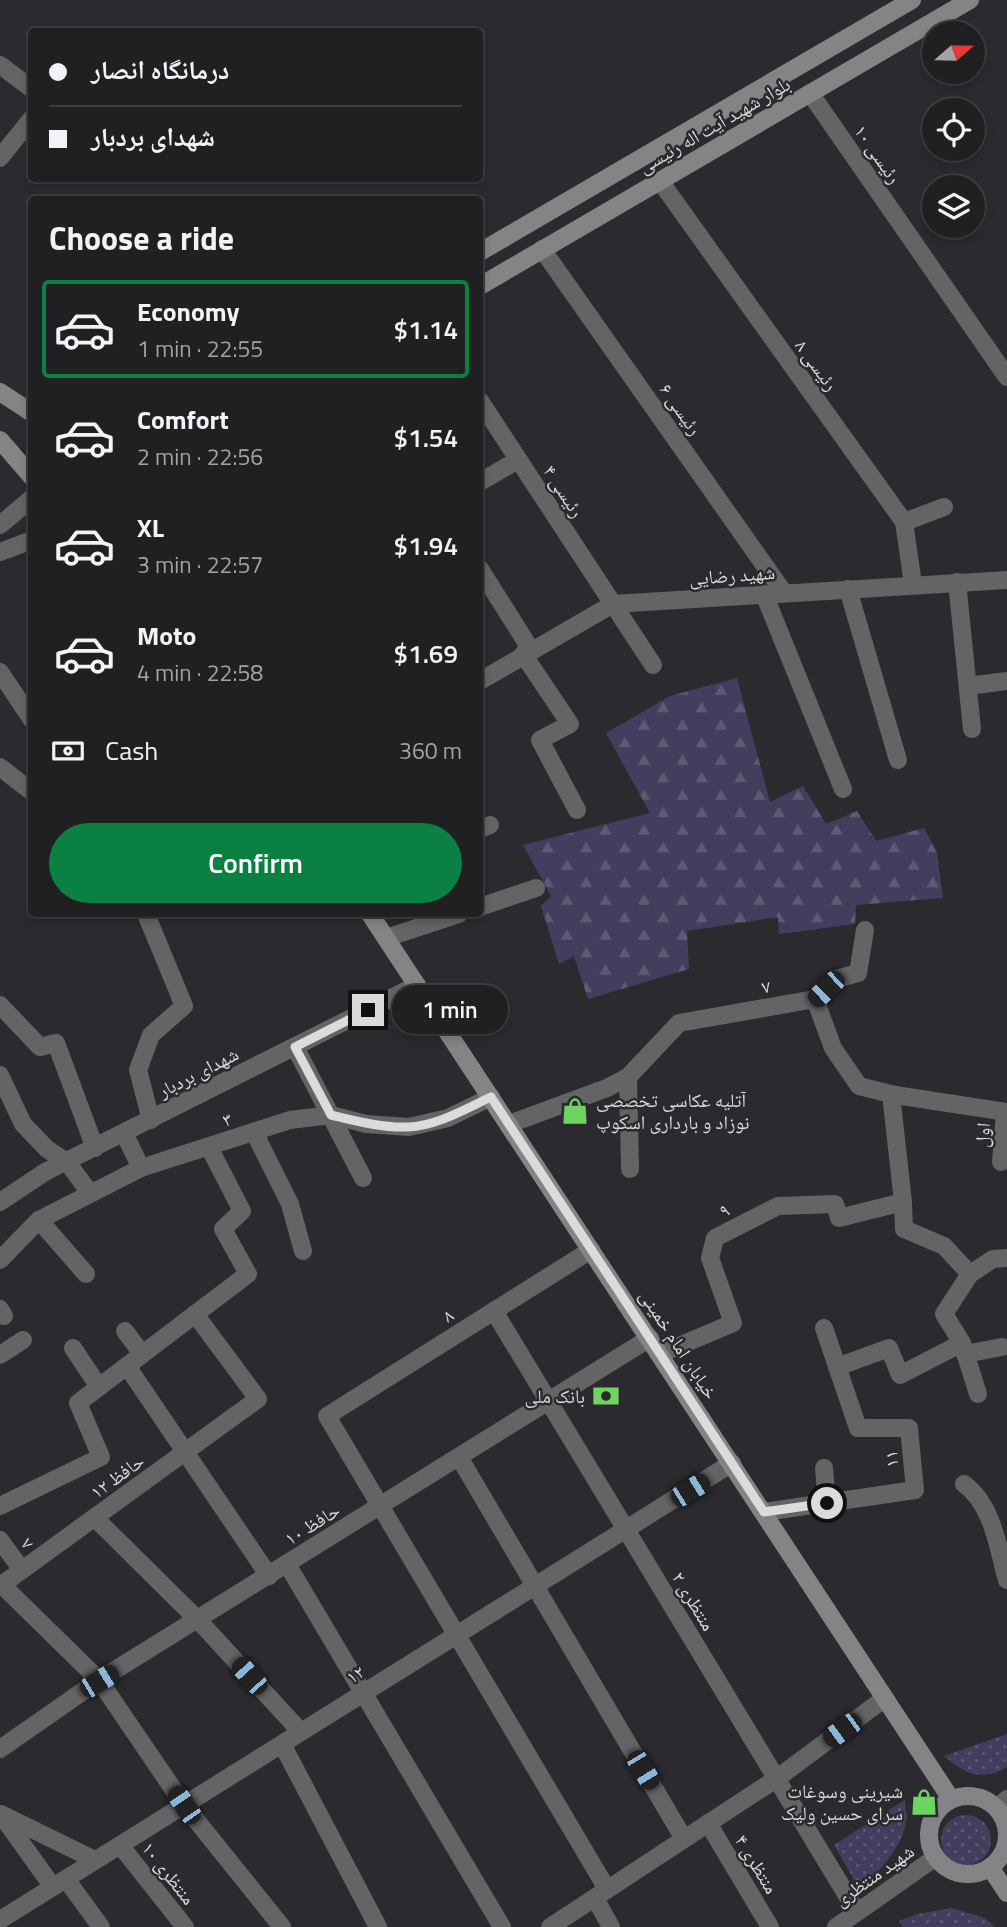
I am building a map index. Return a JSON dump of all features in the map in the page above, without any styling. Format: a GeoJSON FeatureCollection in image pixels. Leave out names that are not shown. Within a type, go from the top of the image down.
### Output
{"type":"FeatureCollection","features":[{"type":"Feature","properties":{"kind":"main road","name":"بلوار شهید آیت اله رئیسی"},"geometry":{"type":"LineString","coordinates":[[483,250],[912,0]]}},
{"type":"Feature","properties":{"kind":"main road","name":"بلوار شهید آیت اله رئیسی"},"geometry":{"type":"LineString","coordinates":[[483,284],[970,0]]}},
{"type":"Feature","properties":{"kind":"main road"},"geometry":{"type":"LineString","coordinates":[[733,105],[747,130]]}},
{"type":"Feature","properties":{"kind":"main road"},"geometry":{"type":"LineString","coordinates":[[0,392],[28,410]]}},
{"type":"Feature","properties":{"kind":"main road"},"geometry":{"type":"LineString","coordinates":[[0,440],[28,472]]}},
{"type":"Feature","properties":{"kind":"main road","name":"خیابان امام خمینی"},"geometry":{"type":"LineString","coordinates":[[372,917],[951,1799]]}},
{"type":"Feature","properties":{"kind":"main road"},"geometry":{"type":"LineString","coordinates":[[963,1796],[975,1796],[1002,1804],[1007,1830],[1006,1843],[1003,1854],[990,1867],[973,1874],[961,1874],[949,1869],[936,1857],[929,1840],[929,1827],[941,1806],[951,1799],[963,1796]]}},
{"type":"Feature","properties":{"kind":"main road"},"geometry":{"type":"LineString","coordinates":[[990,1867],[1007,1893]]}},
{"type":"Feature","properties":{"kind":"street"},"geometry":{"type":"LineString","coordinates":[[0,65],[28,86]]}},
{"type":"Feature","properties":{"kind":"street","name":"رئیسی ۱۰"},"geometry":{"type":"LineString","coordinates":[[810,93],[1007,377]]}},
{"type":"Feature","properties":{"kind":"street"},"geometry":{"type":"LineString","coordinates":[[0,158],[28,123]]}},
{"type":"Feature","properties":{"kind":"street","name":"رئیسی ۸"},"geometry":{"type":"LineString","coordinates":[[660,181],[904,522],[913,584]]}},
{"type":"Feature","properties":{"kind":"street","name":"رئیسی ۶"},"geometry":{"type":"LineString","coordinates":[[542,249],[784,593]]}},
{"type":"Feature","properties":{"kind":"street","name":"رئیسی ۴"},"geometry":{"type":"LineString","coordinates":[[483,406],[653,665]]}},
{"type":"Feature","properties":{"kind":"street"},"geometry":{"type":"LineString","coordinates":[[483,480],[518,460]]}},
{"type":"Feature","properties":{"kind":"street"},"geometry":{"type":"LineString","coordinates":[[0,525],[28,502]]}},
{"type":"Feature","properties":{"kind":"street"},"geometry":{"type":"LineString","coordinates":[[904,522],[944,507]]}},
{"type":"Feature","properties":{"kind":"street"},"geometry":{"type":"LineString","coordinates":[[0,552],[28,542]]}},
{"type":"Feature","properties":{"kind":"street"},"geometry":{"type":"LineString","coordinates":[[483,574],[570,724],[541,740],[577,810]]}},
{"type":"Feature","properties":{"kind":"street","name":"شهید رضایی"},"geometry":{"type":"LineString","coordinates":[[483,679],[613,604],[1007,580]]}},
{"type":"Feature","properties":{"kind":"street"},"geometry":{"type":"LineString","coordinates":[[957,582],[972,729]]}},
{"type":"Feature","properties":{"kind":"street"},"geometry":{"type":"LineString","coordinates":[[848,589],[898,760]]}},
{"type":"Feature","properties":{"kind":"street"},"geometry":{"type":"LineString","coordinates":[[764,594],[843,789]]}},
{"type":"Feature","properties":{"kind":"street"},"geometry":{"type":"LineString","coordinates":[[0,671],[28,714]]}},
{"type":"Feature","properties":{"kind":"street"},"geometry":{"type":"LineString","coordinates":[[968,686],[1007,681]]}},
{"type":"Feature","properties":{"kind":"street"},"geometry":{"type":"LineString","coordinates":[[1,767],[28,789]]}},
{"type":"Feature","properties":{"kind":"street"},"geometry":{"type":"LineString","coordinates":[[483,906],[536,888]]}},
{"type":"Feature","properties":{"kind":"street"},"geometry":{"type":"LineString","coordinates":[[147,917],[184,1006],[151,1035],[138,1070],[151,1120]]}},
{"type":"Feature","properties":{"kind":"street"},"geometry":{"type":"LineString","coordinates":[[386,938],[445,917]]}},
{"type":"Feature","properties":{"kind":"street"},"geometry":{"type":"LineString","coordinates":[[865,930],[858,973],[836,979],[816,999],[833,1048],[859,1086],[891,1094],[1006,1112]]}},
{"type":"Feature","properties":{"kind":"street","name":"شهدای بردبار"},"geometry":{"type":"LineString","coordinates":[[0,1202],[45,1172],[417,985]]}},
{"type":"Feature","properties":{"kind":"street","name":"۷"},"geometry":{"type":"LineString","coordinates":[[509,1125],[607,1088],[628,1077],[679,1023],[816,999]]}},
{"type":"Feature","properties":{"kind":"street"},"geometry":{"type":"LineString","coordinates":[[0,1005],[40,1047],[56,1043],[95,1148]]}},
{"type":"Feature","properties":{"kind":"street"},"geometry":{"type":"LineString","coordinates":[[295,1047],[363,1178]]}},
{"type":"Feature","properties":{"kind":"street"},"geometry":{"type":"LineString","coordinates":[[0,1075],[23,1124],[47,1149],[66,1162],[90,1193]]}},
{"type":"Feature","properties":{"kind":"street"},"geometry":{"type":"LineString","coordinates":[[628,1077],[630,1168]]}},
{"type":"Feature","properties":{"kind":"street"},"geometry":{"type":"LineString","coordinates":[[891,1094],[904,1229],[944,1246],[970,1274]]}},
{"type":"Feature","properties":{"kind":"street","name":"۳"},"geometry":{"type":"LineString","coordinates":[[0,1260],[39,1220],[141,1168],[290,1120],[331,1115],[366,1124],[409,1127],[448,1118],[491,1097]]}},
{"type":"Feature","properties":{"kind":"street","name":"اول"},"geometry":{"type":"LineString","coordinates":[[1001,1162],[1006,1112]]}},
{"type":"Feature","properties":{"kind":"street"},"geometry":{"type":"LineString","coordinates":[[254,1132],[289,1204],[303,1251]]}},
{"type":"Feature","properties":{"kind":"street"},"geometry":{"type":"LineString","coordinates":[[124,1133],[141,1168]]}},
{"type":"Feature","properties":{"kind":"street"},"geometry":{"type":"LineString","coordinates":[[0,1506],[101,1457],[78,1403],[248,1274],[223,1228],[242,1211],[209,1147]]}},
{"type":"Feature","properties":{"kind":"street","name":"۹"},"geometry":{"type":"LineString","coordinates":[[660,1354],[733,1323],[710,1258],[715,1238],[778,1206],[835,1204],[839,1219],[903,1202]]}},
{"type":"Feature","properties":{"kind":"street"},"geometry":{"type":"LineString","coordinates":[[39,1220],[86,1274]]}},
{"type":"Feature","properties":{"kind":"street","name":"۸"},"geometry":{"type":"LineString","coordinates":[[380,1506],[327,1416],[591,1250]]}},
{"type":"Feature","properties":{"kind":"street"},"geometry":{"type":"LineString","coordinates":[[978,1395],[964,1348],[944,1314],[970,1274],[993,1259],[1007,1258]]}},
{"type":"Feature","properties":{"kind":"street","name":"منتظری ۲"},"geometry":{"type":"LineString","coordinates":[[494,1311],[857,1912]]}},
{"type":"Feature","properties":{"kind":"street","name":"حافظ ۱۲"},"geometry":{"type":"LineString","coordinates":[[1,1586],[258,1399],[195,1314]]}},
{"type":"Feature","properties":{"kind":"street","name":"۱۱"},"geometry":{"type":"LineString","coordinates":[[764,1512],[915,1490],[909,1429],[858,1428],[824,1328]]}},
{"type":"Feature","properties":{"kind":"street"},"geometry":{"type":"LineString","coordinates":[[125,1331],[142,1354]]}},
{"type":"Feature","properties":{"kind":"street","name":"حافظ ۱۰"},"geometry":{"type":"LineString","coordinates":[[0,1749],[99,1681],[650,1338]]}},
{"type":"Feature","properties":{"kind":"street"},"geometry":{"type":"LineString","coordinates":[[0,1355],[23,1340]]}},
{"type":"Feature","properties":{"kind":"street"},"geometry":{"type":"LineString","coordinates":[[73,1348],[99,1387]]}},
{"type":"Feature","properties":{"kind":"street"},"geometry":{"type":"LineString","coordinates":[[837,1367],[889,1348],[900,1375],[964,1348],[1002,1348]]}},
{"type":"Feature","properties":{"kind":"street"},"geometry":{"type":"LineString","coordinates":[[127,1366],[269,1576]]}},
{"type":"Feature","properties":{"kind":"street"},"geometry":{"type":"LineString","coordinates":[[459,1457],[684,1839]]}},
{"type":"Feature","properties":{"kind":"street","name":"۱۲"},"geometry":{"type":"LineString","coordinates":[[0,1920],[732,1463]]}},
{"type":"Feature","properties":{"kind":"street"},"geometry":{"type":"LineString","coordinates":[[824,1468],[827,1503]]}},
{"type":"Feature","properties":{"kind":"street"},"geometry":{"type":"LineString","coordinates":[[964,1484],[985,1508],[1007,1580]]}},
{"type":"Feature","properties":{"kind":"street"},"geometry":{"type":"LineString","coordinates":[[380,1506],[457,1635],[601,1894],[611,1927]]}},
{"type":"Feature","properties":{"kind":"street"},"geometry":{"type":"LineString","coordinates":[[95,1518],[198,1620],[301,1732]]}},
{"type":"Feature","properties":{"kind":"street","name":"۷"},"geometry":{"type":"LineString","coordinates":[[0,1540],[22,1570]]}},
{"type":"Feature","properties":{"kind":"street"},"geometry":{"type":"LineString","coordinates":[[287,1564],[502,1927]]}},
{"type":"Feature","properties":{"kind":"street"},"geometry":{"type":"LineString","coordinates":[[1,1586],[99,1681],[184,1805],[282,1927]]}},
{"type":"Feature","properties":{"kind":"street"},"geometry":{"type":"LineString","coordinates":[[550,1927],[776,1779],[885,1698]]}},
{"type":"Feature","properties":{"kind":"street"},"geometry":{"type":"LineString","coordinates":[[282,1744],[378,1927]]}},
{"type":"Feature","properties":{"kind":"street"},"geometry":{"type":"LineString","coordinates":[[0,1814],[95,1860]]}},
{"type":"Feature","properties":{"kind":"street"},"geometry":{"type":"LineString","coordinates":[[0,1814],[101,1927]]}},
{"type":"Feature","properties":{"kind":"street","name":"منتظری ۴"},"geometry":{"type":"LineString","coordinates":[[708,1823],[770,1927]]}},
{"type":"Feature","properties":{"kind":"street","name":"منتظری ۱۰"},"geometry":{"type":"LineString","coordinates":[[120,1845],[185,1927]]}},
{"type":"Feature","properties":{"kind":"street","name":"شهید منتظری"},"geometry":{"type":"LineString","coordinates":[[836,1927],[936,1857]]}},
{"type":"Feature","properties":{"kind":"green space"},"geometry":{"type":"Polygon","coordinates":[[[737,678],[770,802],[803,786],[826,824],[857,811],[876,841],[924,828],[937,853],[943,898],[856,905],[855,924],[779,934],[778,917],[687,931],[689,969],[588,999],[574,956],[559,964],[541,906],[551,896],[523,845],[650,813],[606,733],[670,696],[737,678]]]}},
{"type":"Feature","properties":{"kind":"green space"},"geometry":{"type":"Polygon","coordinates":[[[1007,1734],[1007,1767],[997,1772],[974,1774],[944,1756],[1007,1734]]]}},
{"type":"Feature","properties":{"kind":"green space"},"geometry":{"type":"Polygon","coordinates":[[[905,1800],[906,1823],[899,1842],[881,1867],[859,1888],[834,1845],[905,1800]]]}},
{"type":"Feature","properties":{"kind":"green space"},"geometry":{"type":"Polygon","coordinates":[[[966,1815],[984,1822],[991,1840],[984,1858],[966,1865],[948,1858],[941,1840],[948,1822],[966,1815]]]}},
{"type":"Feature","properties":{"kind":"green space"},"geometry":{"type":"Polygon","coordinates":[[[951,1908],[985,1918],[995,1927],[903,1927],[899,1921],[918,1914],[951,1908]]]}},
{"type":"Feature","properties":{"kind":"place","name":"آتلیه عکاسی تخصصی نوزاد و بارداری اسکوپ"},"geometry":{"type":"Point","coordinates":[575,1111]}},
{"type":"Feature","properties":{"kind":"place","name":"بانک ملی"},"geometry":{"type":"Point","coordinates":[606,1396]}},
{"type":"Feature","properties":{"kind":"place","name":"شیرینی وسوغات سرای حسین ولیک"},"geometry":{"type":"Point","coordinates":[924,1802]}},
{"type":"Feature","properties":{"kind":"route"},"geometry":{"type":"LineString","coordinates":[[368,1010],[295,1047],[331,1115],[366,1124],[409,1127],[448,1118],[491,1097],[764,1512],[827,1503]]}}]}
